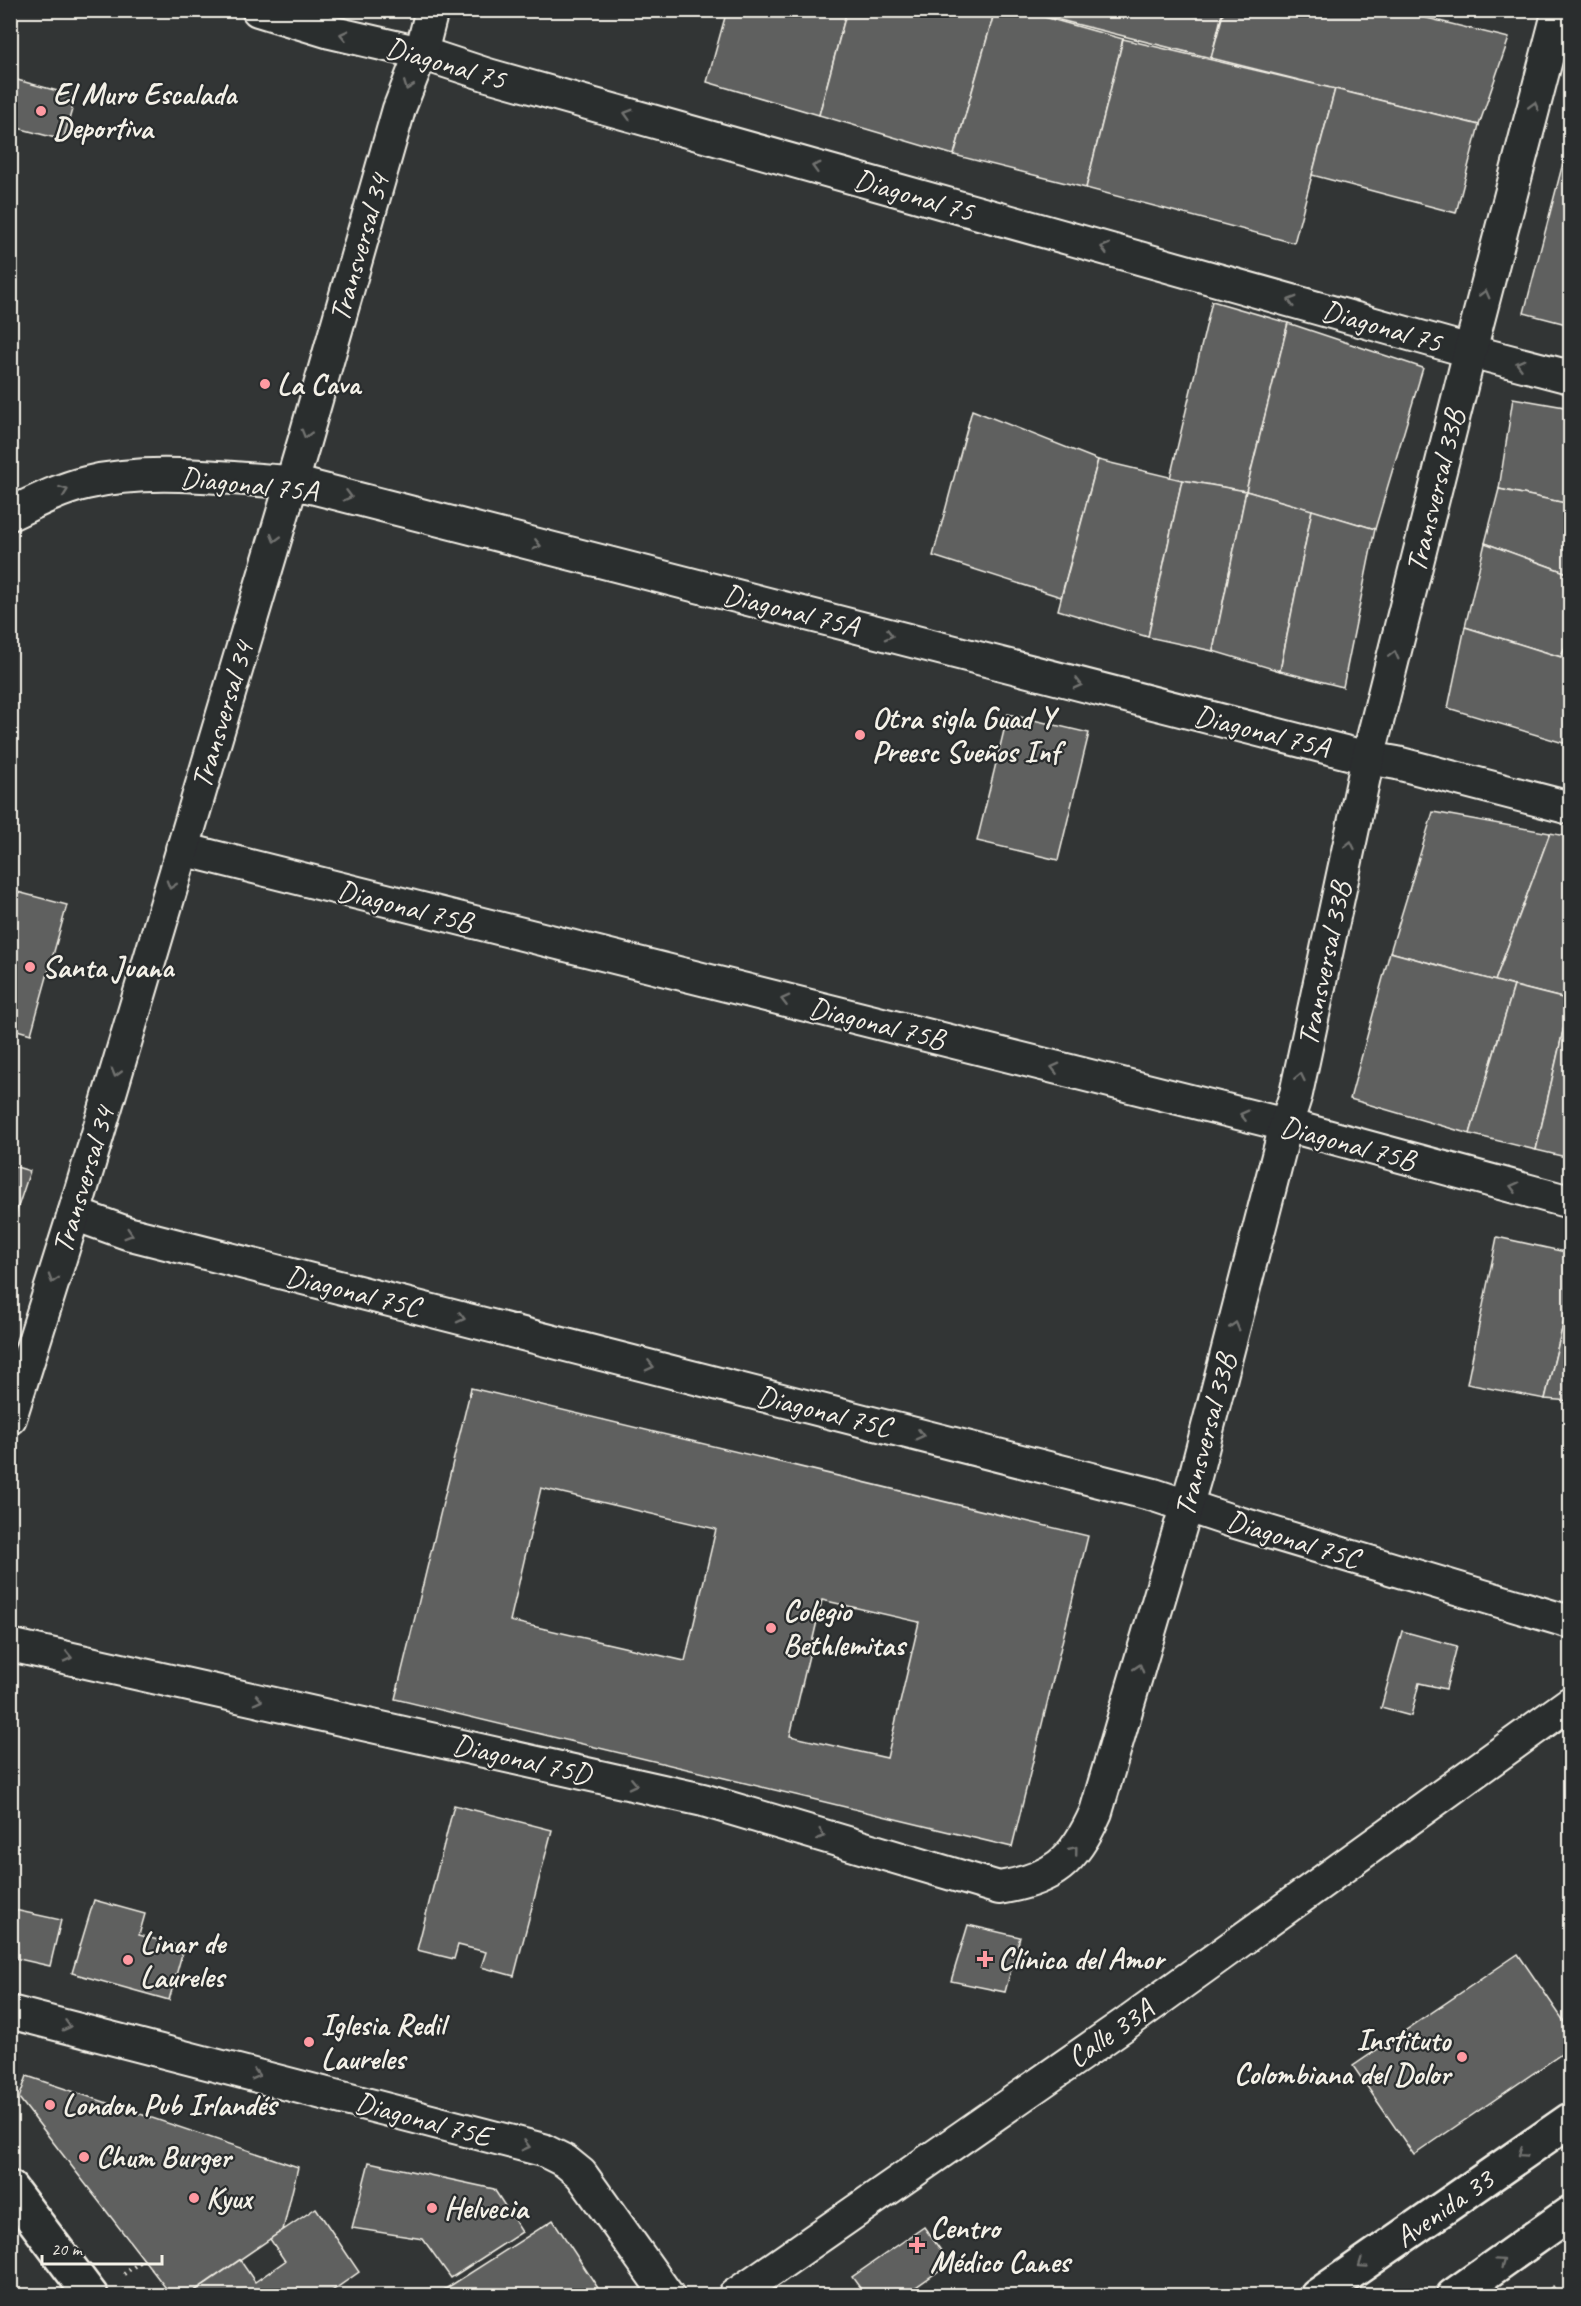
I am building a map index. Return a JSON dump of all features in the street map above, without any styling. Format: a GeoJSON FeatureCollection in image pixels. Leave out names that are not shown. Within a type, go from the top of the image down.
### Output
{"type":"FeatureCollection","features":[{"type":"Feature","properties":{"kind":"main road","name":"Avenida 33"},"geometry":{"type":"LineString","coordinates":[[1317,2295],[1570,2120]]}},
{"type":"Feature","properties":{"kind":"main road"},"geometry":{"type":"LineString","coordinates":[[10,2188],[91,2295]]}},
{"type":"Feature","properties":{"kind":"main road"},"geometry":{"type":"LineString","coordinates":[[1454,2295],[1570,2213]]}},
{"type":"Feature","properties":{"kind":"street","name":"Diagonal 75"},"geometry":{"type":"LineString","coordinates":[[258,10],[330,32],[421,53],[488,75],[1470,351],[1570,377]]}},
{"type":"Feature","properties":{"kind":"street","name":"Transversal 34"},"geometry":{"type":"LineString","coordinates":[[10,1418],[75,1214],[292,482],[399,109],[421,53],[432,10]]}},
{"type":"Feature","properties":{"kind":"street","name":"Transversal 33B"},"geometry":{"type":"LineString","coordinates":[[1027,1883],[1062,1866],[1084,1838],[1096,1812],[1186,1504],[1296,1094],[1368,758],[1556,14]]}},
{"type":"Feature","properties":{"kind":"street","name":"Diagonal 75A"},"geometry":{"type":"LineString","coordinates":[[10,514],[38,500],[84,483],[110,478],[186,475],[292,482],[1570,808]]}},
{"type":"Feature","properties":{"kind":"street","name":"Diagonal 75B"},"geometry":{"type":"LineString","coordinates":[[182,849],[1286,1125],[1570,1202]]}},
{"type":"Feature","properties":{"kind":"street","name":"Diagonal 75C"},"geometry":{"type":"LineString","coordinates":[[75,1214],[127,1233],[1186,1504],[1240,1523],[1570,1622]]}},
{"type":"Feature","properties":{"kind":"street","name":"Diagonal 75D"},"geometry":{"type":"LineString","coordinates":[[10,1645],[703,1800],[999,1888],[1027,1883]]}},
{"type":"Feature","properties":{"kind":"street","name":"Calle 33A"},"geometry":{"type":"LineString","coordinates":[[734,2295],[1135,2017],[1570,1703]]}},
{"type":"Feature","properties":{"kind":"street","name":"Diagonal 75E"},"geometry":{"type":"LineString","coordinates":[[10,2012],[543,2150],[565,2161],[581,2174],[668,2295]]}},
{"type":"Feature","properties":{"kind":"path"},"geometry":{"type":"LineString","coordinates":[[124,2274],[144,2259]]}},
{"type":"Feature","properties":{"kind":"building"},"geometry":{"type":"Polygon","coordinates":[[[727,10],[847,10],[819,115],[707,82],[727,10]]]}},
{"type":"Feature","properties":{"kind":"building"},"geometry":{"type":"Polygon","coordinates":[[[847,10],[995,10],[954,155],[819,115],[847,10]]]}},
{"type":"Feature","properties":{"kind":"building"},"geometry":{"type":"Polygon","coordinates":[[[995,10],[1019,10],[1123,39],[1086,188],[954,155],[995,10]]]}},
{"type":"Feature","properties":{"kind":"building"},"geometry":{"type":"Polygon","coordinates":[[[1020,10],[1223,10],[1211,58],[1020,10]]]}},
{"type":"Feature","properties":{"kind":"building"},"geometry":{"type":"Polygon","coordinates":[[[1224,10],[1394,10],[1509,38],[1479,125],[1211,58],[1224,10]]]}},
{"type":"Feature","properties":{"kind":"building"},"geometry":{"type":"Polygon","coordinates":[[[1123,39],[1335,89],[1294,243],[1086,188],[1123,39]]]}},
{"type":"Feature","properties":{"kind":"building","name":"El Muro Escalada Deportiva"},"geometry":{"type":"Polygon","coordinates":[[[10,78],[76,96],[63,140],[10,126],[10,78]]]}},
{"type":"Feature","properties":{"kind":"building"},"geometry":{"type":"Polygon","coordinates":[[[1335,89],[1479,125],[1456,213],[1312,175],[1335,89]]]}},
{"type":"Feature","properties":{"kind":"building"},"geometry":{"type":"Polygon","coordinates":[[[1570,136],[1570,325],[1524,313],[1570,136]]]}},
{"type":"Feature","properties":{"kind":"building"},"geometry":{"type":"Polygon","coordinates":[[[1212,301],[1288,323],[1246,491],[1170,478],[1212,301]]]}},
{"type":"Feature","properties":{"kind":"building"},"geometry":{"type":"Polygon","coordinates":[[[1288,323],[1423,368],[1375,529],[1246,491],[1288,323]]]}},
{"type":"Feature","properties":{"kind":"building"},"geometry":{"type":"Polygon","coordinates":[[[1513,398],[1570,408],[1570,504],[1499,489],[1513,398]]]}},
{"type":"Feature","properties":{"kind":"building"},"geometry":{"type":"Polygon","coordinates":[[[972,410],[1098,460],[1061,597],[933,556],[972,410]]]}},
{"type":"Feature","properties":{"kind":"building"},"geometry":{"type":"Polygon","coordinates":[[[1098,460],[1182,480],[1148,637],[1058,610],[1098,460]]]}},
{"type":"Feature","properties":{"kind":"building"},"geometry":{"type":"Polygon","coordinates":[[[1182,480],[1246,491],[1213,651],[1148,637],[1182,480]]]}},
{"type":"Feature","properties":{"kind":"building"},"geometry":{"type":"Polygon","coordinates":[[[1499,489],[1570,504],[1570,574],[1485,543],[1499,489]]]}},
{"type":"Feature","properties":{"kind":"building"},"geometry":{"type":"Polygon","coordinates":[[[1246,491],[1312,510],[1280,671],[1213,651],[1246,491]]]}},
{"type":"Feature","properties":{"kind":"building"},"geometry":{"type":"Polygon","coordinates":[[[1312,510],[1375,529],[1343,687],[1280,671],[1312,510]]]}},
{"type":"Feature","properties":{"kind":"building"},"geometry":{"type":"Polygon","coordinates":[[[1485,543],[1570,574],[1570,646],[1566,645],[1561,657],[1465,627],[1485,543]]]}},
{"type":"Feature","properties":{"kind":"building"},"geometry":{"type":"Polygon","coordinates":[[[1465,627],[1561,657],[1566,645],[1570,646],[1570,745],[1448,708],[1465,627]]]}},
{"type":"Feature","properties":{"kind":"building"},"geometry":{"type":"Polygon","coordinates":[[[1008,714],[1089,733],[1058,860],[977,841],[1008,714]]]}},
{"type":"Feature","properties":{"kind":"building"},"geometry":{"type":"Polygon","coordinates":[[[1433,812],[1550,833],[1495,981],[1390,952],[1433,812]]]}},
{"type":"Feature","properties":{"kind":"building"},"geometry":{"type":"Polygon","coordinates":[[[1550,833],[1570,837],[1570,1000],[1495,981],[1550,833]]]}},
{"type":"Feature","properties":{"kind":"building","name":"Santa Juana"},"geometry":{"type":"Polygon","coordinates":[[[10,890],[67,905],[31,1034],[10,1028],[10,890]]]}},
{"type":"Feature","properties":{"kind":"building"},"geometry":{"type":"Polygon","coordinates":[[[1390,952],[1514,986],[1470,1134],[1350,1099],[1390,952]]]}},
{"type":"Feature","properties":{"kind":"building"},"geometry":{"type":"Polygon","coordinates":[[[1514,986],[1570,1000],[1536,1150],[1470,1134],[1514,986]]]}},
{"type":"Feature","properties":{"kind":"building"},"geometry":{"type":"Polygon","coordinates":[[[1570,1000],[1570,1158],[1536,1150],[1570,1000]]]}},
{"type":"Feature","properties":{"kind":"building"},"geometry":{"type":"Polygon","coordinates":[[[10,1165],[30,1171],[10,1231],[10,1165]]]}},
{"type":"Feature","properties":{"kind":"building"},"geometry":{"type":"Polygon","coordinates":[[[1497,1237],[1570,1253],[1570,1296],[1545,1399],[1467,1384],[1497,1237]]]}},
{"type":"Feature","properties":{"kind":"building"},"geometry":{"type":"Polygon","coordinates":[[[1570,1296],[1570,1401],[1545,1399],[1570,1296]]]}},
{"type":"Feature","properties":{"kind":"building"},"geometry":{"type":"Polygon","coordinates":[[[471,1388],[1088,1536],[1012,1847],[395,1699],[471,1388]],[[541,1488],[510,1621],[685,1661],[716,1529],[541,1488]],[[822,1600],[790,1736],[887,1758],[919,1622],[822,1600]]]}},
{"type":"Feature","properties":{"kind":"building"},"geometry":{"type":"Polygon","coordinates":[[[1402,1631],[1457,1646],[1446,1689],[1419,1683],[1411,1716],[1381,1708],[1402,1631]]]}},
{"type":"Feature","properties":{"kind":"building"},"geometry":{"type":"Polygon","coordinates":[[[454,1805],[552,1830],[514,1976],[481,1967],[486,1952],[458,1945],[454,1959],[417,1950],[454,1805]]]}},
{"type":"Feature","properties":{"kind":"building","name":"Linar de Laureles"},"geometry":{"type":"Polygon","coordinates":[[[94,1900],[145,1914],[139,1935],[184,1947],[169,2000],[72,1973],[94,1900]]]}},
{"type":"Feature","properties":{"kind":"building"},"geometry":{"type":"Polygon","coordinates":[[[10,1909],[61,1920],[50,1966],[10,1957],[10,1909]]]}},
{"type":"Feature","properties":{"kind":"building","name":"Clínica del Amor"},"geometry":{"type":"Polygon","coordinates":[[[968,1925],[1020,1937],[1005,1992],[951,1981],[968,1925]]]}},
{"type":"Feature","properties":{"kind":"building","name":"Instituto Colombiana del Dolor"},"geometry":{"type":"Polygon","coordinates":[[[1518,1954],[1570,2030],[1570,2048],[1414,2155],[1353,2066],[1518,1954]]]}},
{"type":"Feature","properties":{"kind":"building","name":"Kyux"},"geometry":{"type":"Polygon","coordinates":[[[27,2076],[298,2167],[283,2230],[187,2296],[172,2296],[19,2098],[27,2076]]]}},
{"type":"Feature","properties":{"kind":"building","name":"Helvecia"},"geometry":{"type":"Polygon","coordinates":[[[369,2162],[494,2189],[522,2232],[451,2278],[423,2239],[352,2228],[369,2162]]]}},
{"type":"Feature","properties":{"kind":"building"},"geometry":{"type":"Polygon","coordinates":[[[316,2208],[359,2272],[325,2296],[194,2296],[192,2293],[240,2260],[255,2282],[285,2261],[270,2239],[316,2208]]]}},
{"type":"Feature","properties":{"kind":"building"},"geometry":{"type":"Polygon","coordinates":[[[553,2220],[598,2288],[586,2296],[441,2296],[439,2293],[553,2220]]]}},
{"type":"Feature","properties":{"kind":"building","name":"Centro Médico Canes"},"geometry":{"type":"Polygon","coordinates":[[[924,2227],[950,2263],[903,2296],[866,2296],[852,2277],[924,2227]]]}},
{"type":"Feature","properties":{"kind":"building"},"geometry":{"type":"Polygon","coordinates":[[[1553,2286],[1558,2294],[1569,2286],[1570,2296],[1540,2296],[1553,2286]]]}},
{"type":"Feature","properties":{"kind":"place","name":"El Muro Escalada Deportiva"},"geometry":{"type":"Point","coordinates":[41,111]}},
{"type":"Feature","properties":{"kind":"place","name":"La Cava"},"geometry":{"type":"Point","coordinates":[265,384]}},
{"type":"Feature","properties":{"kind":"place","name":"Otra sigla Guad Y Preesc Sueños Inf"},"geometry":{"type":"Point","coordinates":[860,735]}},
{"type":"Feature","properties":{"kind":"place","name":"Santa Juana"},"geometry":{"type":"Point","coordinates":[30,967]}},
{"type":"Feature","properties":{"kind":"place","name":"Colegio Bethlemitas"},"geometry":{"type":"Point","coordinates":[771,1628]}},
{"type":"Feature","properties":{"kind":"place","name":"Clínica del Amor"},"geometry":{"type":"Point","coordinates":[985,1959]}},
{"type":"Feature","properties":{"kind":"place","name":"Linar de Laureles"},"geometry":{"type":"Point","coordinates":[128,1960]}},
{"type":"Feature","properties":{"kind":"place","name":"Iglesia Redil Laureles"},"geometry":{"type":"Point","coordinates":[309,2042]}},
{"type":"Feature","properties":{"kind":"place","name":"Instituto Colombiana del Dolor"},"geometry":{"type":"Point","coordinates":[1462,2057]}},
{"type":"Feature","properties":{"kind":"place","name":"London Pub Irlandés"},"geometry":{"type":"Point","coordinates":[50,2105]}},
{"type":"Feature","properties":{"kind":"place","name":"Chum Burger"},"geometry":{"type":"Point","coordinates":[84,2157]}},
{"type":"Feature","properties":{"kind":"place","name":"Kyux"},"geometry":{"type":"Point","coordinates":[194,2198]}},
{"type":"Feature","properties":{"kind":"place","name":"Helvecia"},"geometry":{"type":"Point","coordinates":[432,2208]}},
{"type":"Feature","properties":{"kind":"place","name":"Centro Médico Canes"},"geometry":{"type":"Point","coordinates":[917,2245]}}]}
